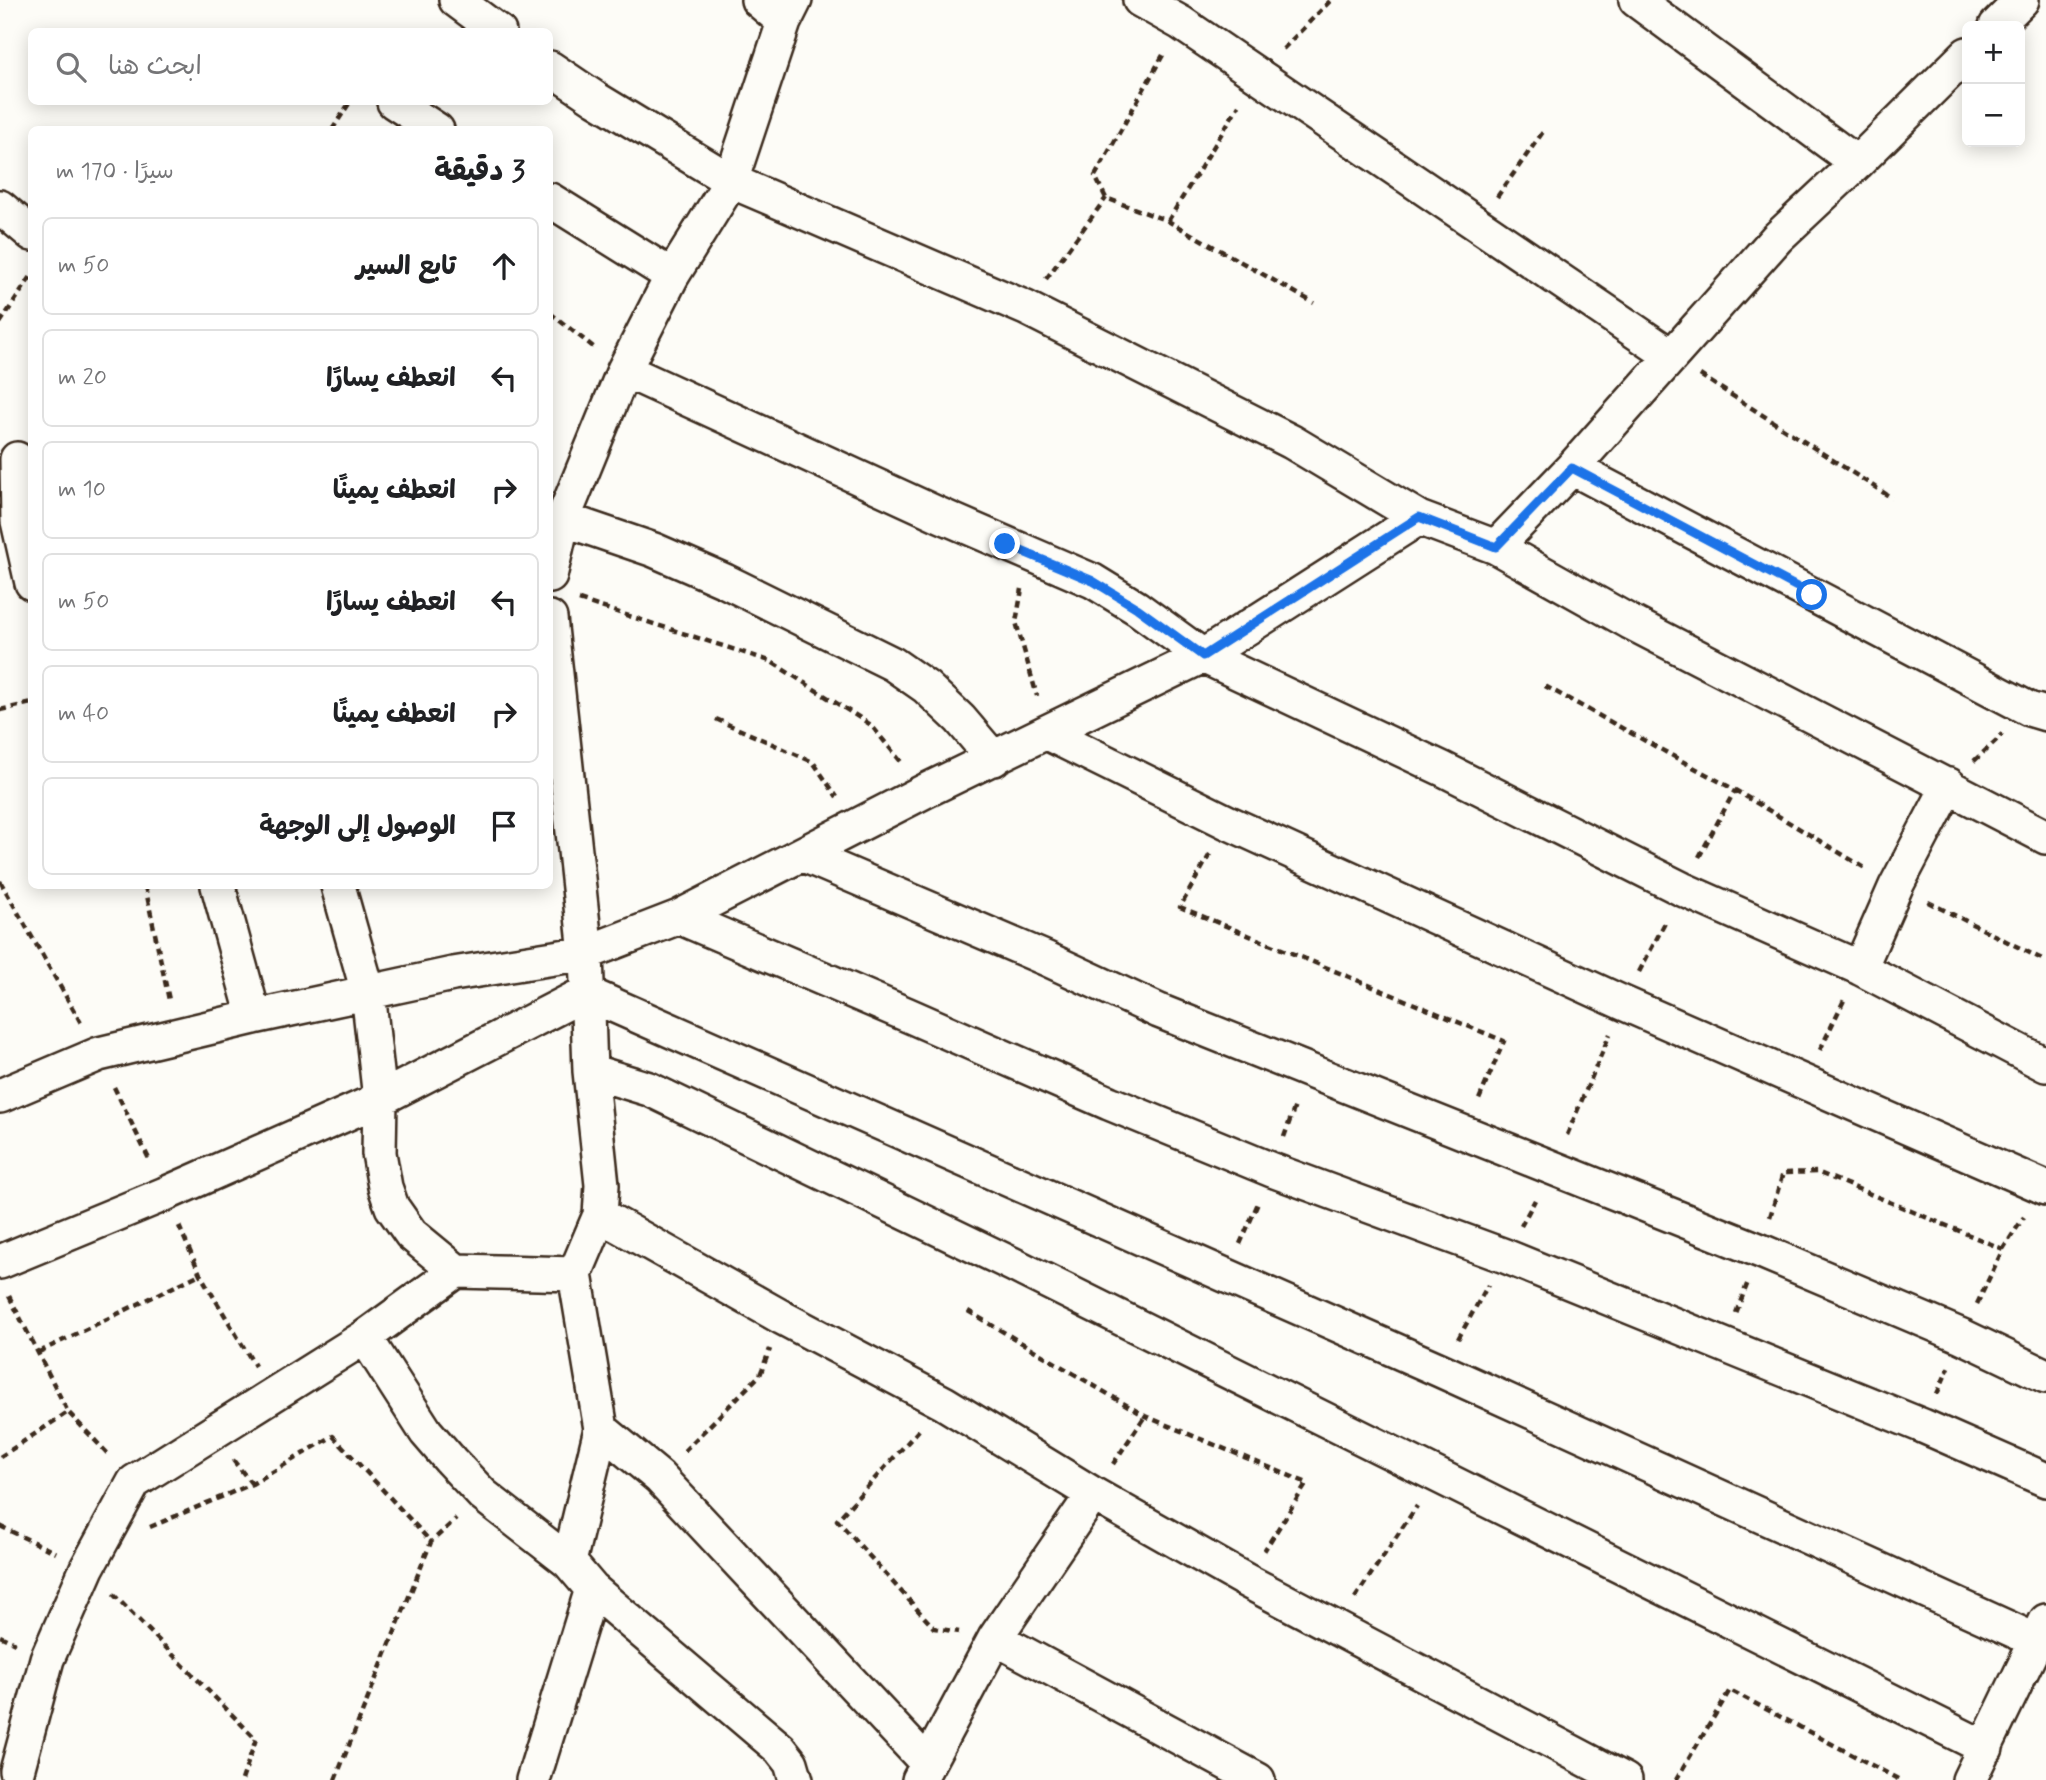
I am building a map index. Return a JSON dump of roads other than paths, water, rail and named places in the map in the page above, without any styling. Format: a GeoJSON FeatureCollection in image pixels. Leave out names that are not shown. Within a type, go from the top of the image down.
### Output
{"type":"FeatureCollection","features":[{"type":"Feature","properties":{"kind":"street"},"geometry":{"type":"LineString","coordinates":[[456,0],[494,28]]}},
{"type":"Feature","properties":{"kind":"street"},"geometry":{"type":"LineString","coordinates":[[553,555],[563,519],[624,370],[672,276],[731,181],[789,11],[758,0]]}},
{"type":"Feature","properties":{"kind":"street"},"geometry":{"type":"LineString","coordinates":[[1140,0],[1181,23],[1670,355]]}},
{"type":"Feature","properties":{"kind":"street"},"geometry":{"type":"LineString","coordinates":[[1636,0],[1857,163]]}},
{"type":"Feature","properties":{"kind":"street"},"geometry":{"type":"LineString","coordinates":[[2001,21],[2022,0]]}},
{"type":"Feature","properties":{"kind":"street"},"geometry":{"type":"LineString","coordinates":[[1496,547],[1572,468],[1777,238],[1962,59]]}},
{"type":"Feature","properties":{"kind":"street"},"geometry":{"type":"LineString","coordinates":[[553,70],[731,181],[1026,307],[1292,442],[1419,517],[1496,547],[1630,622],[2046,837]]}},
{"type":"Feature","properties":{"kind":"street"},"geometry":{"type":"LineString","coordinates":[[399,105],[431,126]]}},
{"type":"Feature","properties":{"kind":"street"},"geometry":{"type":"LineString","coordinates":[[553,202],[672,276]]}},
{"type":"Feature","properties":{"kind":"street"},"geometry":{"type":"LineString","coordinates":[[0,207],[28,231]]}},
{"type":"Feature","properties":{"kind":"street"},"geometry":{"type":"LineString","coordinates":[[624,370],[1027,554],[1093,581],[1137,608],[1203,656],[1443,769],[1682,889],[1860,968],[2046,1065]]}},
{"type":"Feature","properties":{"kind":"street"},"geometry":{"type":"LineString","coordinates":[[16,458],[18,521],[28,565]]}},
{"type":"Feature","properties":{"kind":"street"},"geometry":{"type":"LineString","coordinates":[[1572,468],[2038,711]]}},
{"type":"Feature","properties":{"kind":"street"},"geometry":{"type":"LineString","coordinates":[[0,1096],[99,1054],[453,974],[586,953],[679,918],[925,791],[1203,656],[1419,517]]}},
{"type":"Feature","properties":{"kind":"street"},"geometry":{"type":"LineString","coordinates":[[563,519],[654,550],[725,581],[893,664],[943,703],[994,759]]}},
{"type":"Feature","properties":{"kind":"street"},"geometry":{"type":"LineString","coordinates":[[553,646],[586,953],[590,1071],[602,1185],[600,1215],[575,1275],[601,1429],[569,1562]]}},
{"type":"Feature","properties":{"kind":"street"},"geometry":{"type":"LineString","coordinates":[[1047,733],[1227,822],[1623,1003],[2046,1188]]}},
{"type":"Feature","properties":{"kind":"street"},"geometry":{"type":"LineString","coordinates":[[1860,968],[1896,886],[1949,785]]}},
{"type":"Feature","properties":{"kind":"street"},"geometry":{"type":"LineString","coordinates":[[804,855],[1047,959],[1160,1011],[1761,1251],[1962,1336],[2046,1376]]}},
{"type":"Feature","properties":{"kind":"street"},"geometry":{"type":"LineString","coordinates":[[219,889],[254,1017]]}},
{"type":"Feature","properties":{"kind":"street"},"geometry":{"type":"LineString","coordinates":[[339,889],[368,992],[380,1099],[379,1153],[385,1187],[392,1207],[411,1234],[456,1271]]}},
{"type":"Feature","properties":{"kind":"street"},"geometry":{"type":"LineString","coordinates":[[679,918],[1109,1104],[1272,1170],[1505,1256],[1923,1426],[2046,1480]]}},
{"type":"Feature","properties":{"kind":"street"},"geometry":{"type":"LineString","coordinates":[[3,1275],[165,1194],[380,1099],[586,993]]}},
{"type":"Feature","properties":{"kind":"street"},"geometry":{"type":"LineString","coordinates":[[586,993],[1226,1277],[2041,1631],[1969,1780]]}},
{"type":"Feature","properties":{"kind":"street"},"geometry":{"type":"LineString","coordinates":[[590,1071],[649,1089],[1014,1265],[1986,1748]]}},
{"type":"Feature","properties":{"kind":"street"},"geometry":{"type":"LineString","coordinates":[[600,1215],[783,1318],[944,1404],[1093,1494],[1245,1580],[1625,1780]]}},
{"type":"Feature","properties":{"kind":"street"},"geometry":{"type":"LineString","coordinates":[[19,1773],[47,1659],[92,1559],[134,1482],[365,1336],[456,1271],[575,1275]]}},
{"type":"Feature","properties":{"kind":"street"},"geometry":{"type":"LineString","coordinates":[[365,1336],[426,1432],[483,1495],[569,1562],[592,1590],[780,1749],[791,1763],[796,1780]]}},
{"type":"Feature","properties":{"kind":"street"},"geometry":{"type":"LineString","coordinates":[[601,1429],[659,1477],[923,1772],[995,1638],[1093,1494]]}},
{"type":"Feature","properties":{"kind":"street"},"geometry":{"type":"LineString","coordinates":[[533,1780],[592,1590]]}},
{"type":"Feature","properties":{"kind":"street"},"geometry":{"type":"LineString","coordinates":[[995,1638],[1258,1780]]}}]}
